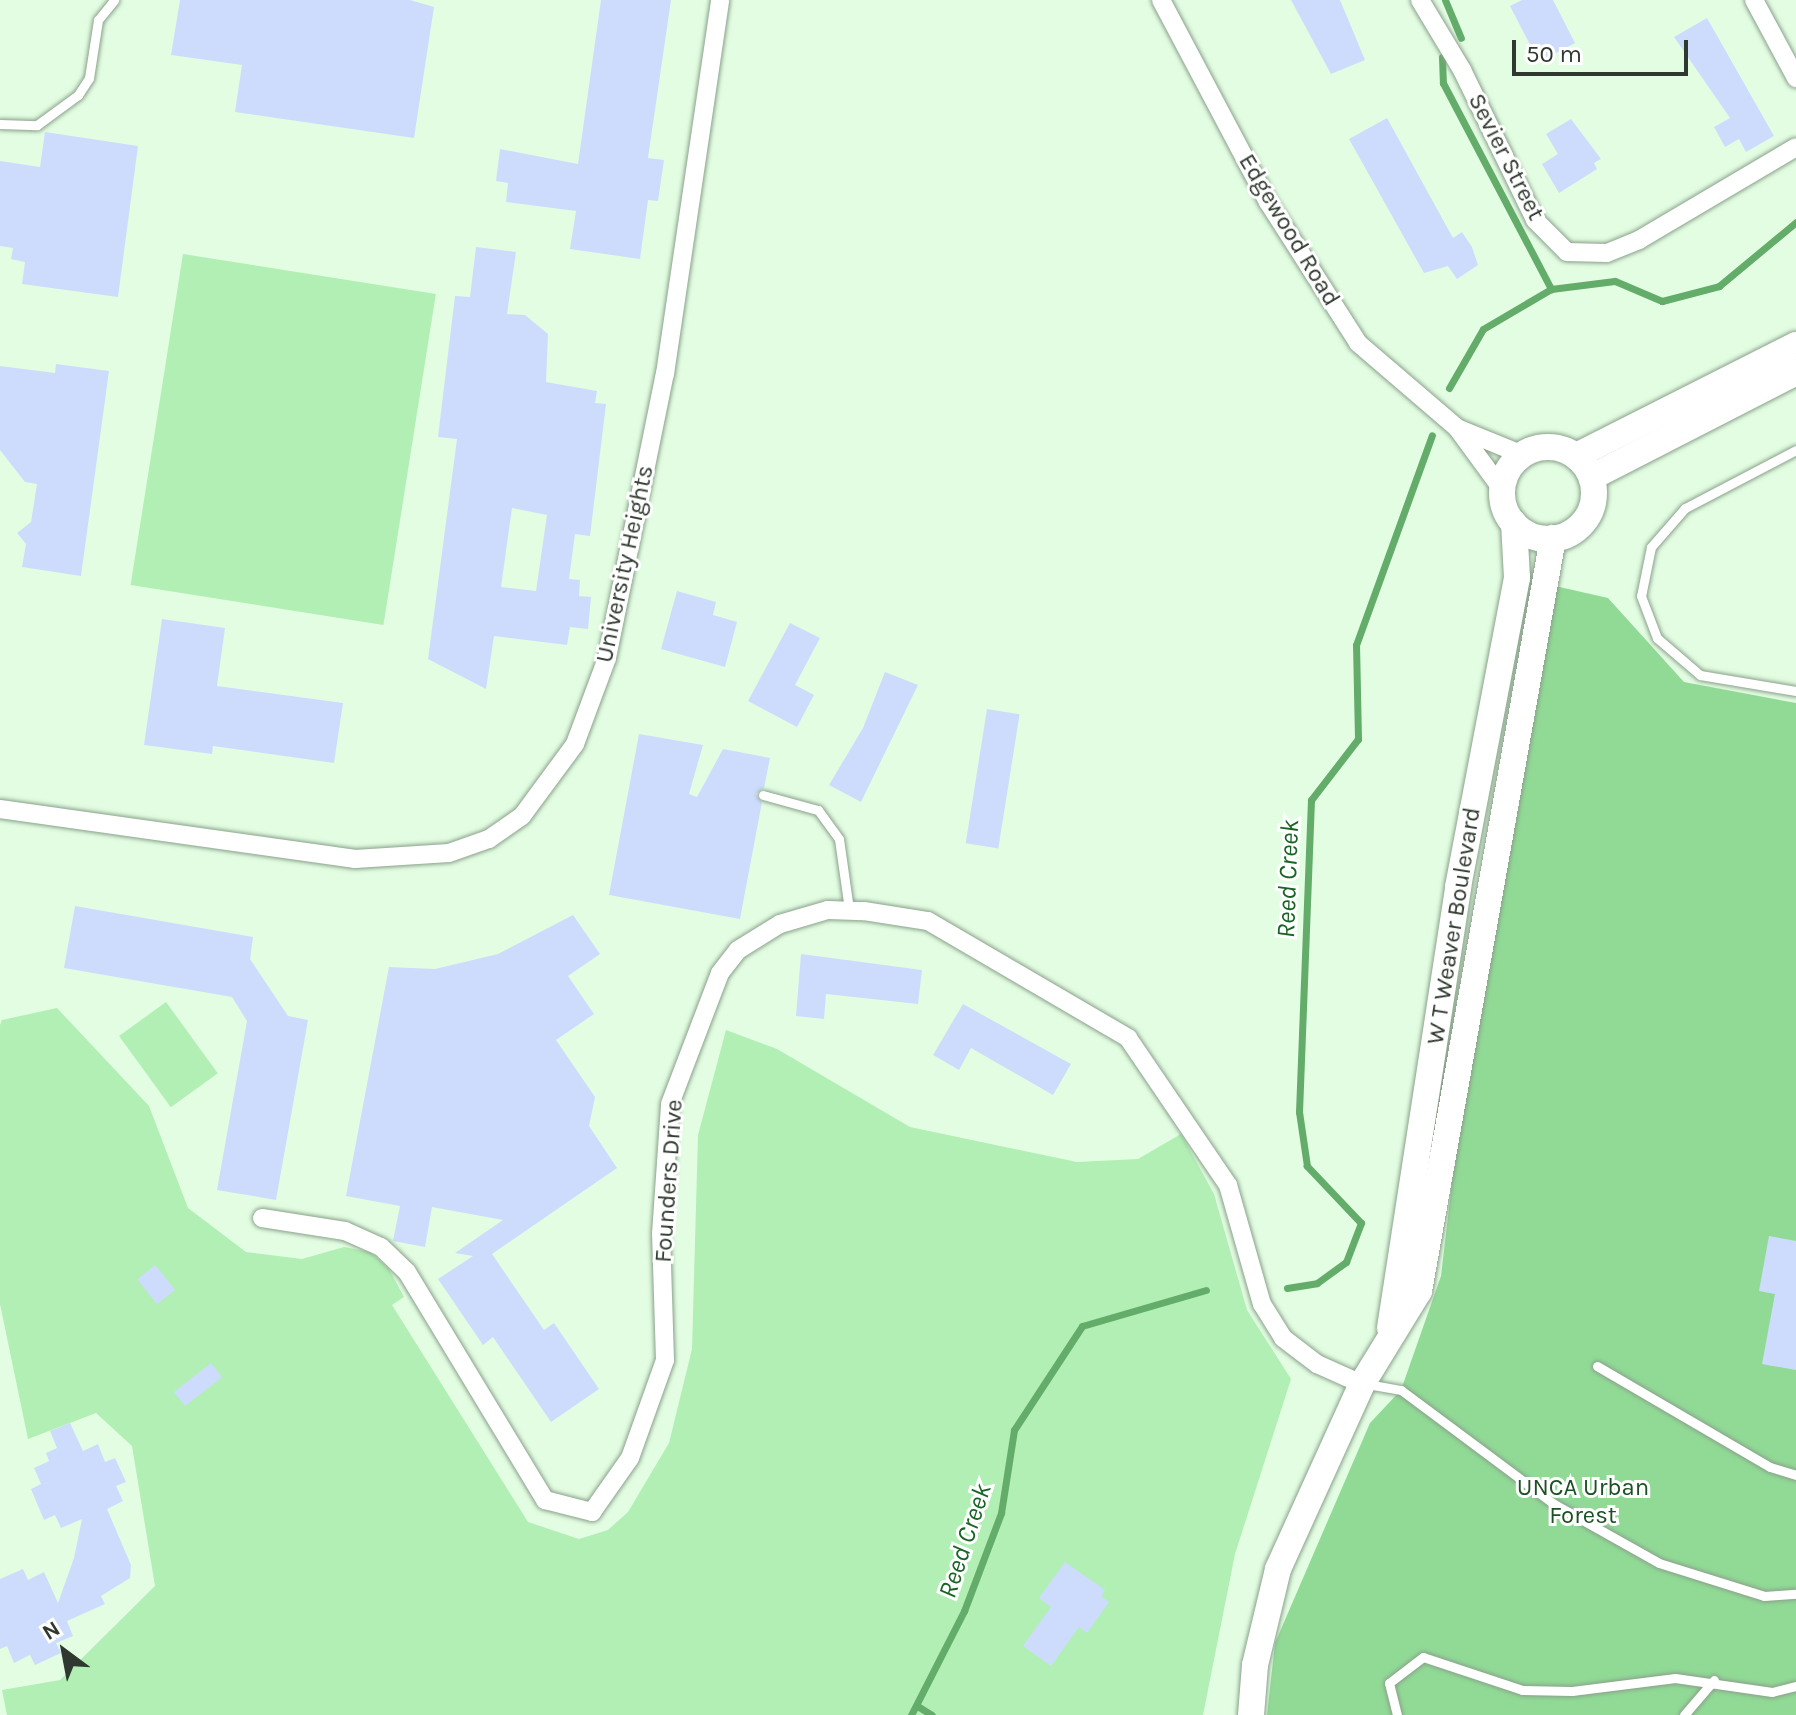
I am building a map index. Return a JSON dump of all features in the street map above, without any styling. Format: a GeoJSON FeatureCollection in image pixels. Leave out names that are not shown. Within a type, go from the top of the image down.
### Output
{"type":"FeatureCollection","features":[{"type":"Feature","properties":{"kind":"main road"},"geometry":{"type":"LineString","coordinates":[[1576,456],[1796,345]]}},
{"type":"Feature","properties":{"kind":"main road"},"geometry":{"type":"LineString","coordinates":[[1592,477],[1796,372]]}},
{"type":"Feature","properties":{"kind":"main road"},"geometry":{"type":"LineString","coordinates":[[1555,447],[1576,456],[1592,477],[1587,517],[1553,538],[1514,523],[1501,488],[1523,455],[1555,447]]}},
{"type":"Feature","properties":{"kind":"main road","name":"W T Weaver Boulevard"},"geometry":{"type":"LineString","coordinates":[[1389,1330],[1458,887],[1517,578],[1514,523]]}},
{"type":"Feature","properties":{"kind":"main road","name":"W T Weaver Boulevard"},"geometry":{"type":"LineString","coordinates":[[1251,1715],[1255,1665],[1278,1569],[1389,1330],[1419,1291],[1553,538]]}},
{"type":"Feature","properties":{"kind":"street","name":"University Heights"},"geometry":{"type":"LineString","coordinates":[[0,809],[363,859],[449,853],[489,839],[522,816],[575,744],[607,658],[665,374],[720,0]]}},
{"type":"Feature","properties":{"kind":"street","name":"Edgewood Road"},"geometry":{"type":"LineString","coordinates":[[1161,0],[1268,202],[1358,343],[1457,428],[1501,488]]}},
{"type":"Feature","properties":{"kind":"street","name":"Sevier Street"},"geometry":{"type":"LineString","coordinates":[[1420,0],[1462,70],[1535,220],[1567,252],[1607,253],[1639,240],[1796,147]]}},
{"type":"Feature","properties":{"kind":"street"},"geometry":{"type":"LineString","coordinates":[[1754,0],[1796,78]]}},
{"type":"Feature","properties":{"kind":"street","name":"Edgewood Road"},"geometry":{"type":"LineString","coordinates":[[1457,428],[1523,455]]}},
{"type":"Feature","properties":{"kind":"street","name":"Founders Drive"},"geometry":{"type":"LineString","coordinates":[[262,1218],[345,1231],[381,1247],[407,1272],[545,1500],[592,1512],[630,1458],[665,1360],[661,1234],[670,1104],[695,1028],[720,973],[738,950],[780,924],[849,909],[928,921],[1128,1038],[1228,1185],[1262,1304],[1283,1338],[1317,1364],[1362,1384]]}},
{"type":"Feature","properties":{"kind":"lane"},"geometry":{"type":"LineString","coordinates":[[0,124],[37,125],[78,95],[89,78],[98,20],[114,0]]}},
{"type":"Feature","properties":{"kind":"lane"},"geometry":{"type":"LineString","coordinates":[[1796,450],[1685,508],[1651,547],[1641,596],[1657,638],[1700,675],[1796,691]]}},
{"type":"Feature","properties":{"kind":"lane"},"geometry":{"type":"LineString","coordinates":[[763,795],[818,810],[839,839],[849,909]]}},
{"type":"Feature","properties":{"kind":"lane"},"geometry":{"type":"LineString","coordinates":[[1597,1366],[1770,1467],[1796,1475]]}},
{"type":"Feature","properties":{"kind":"lane"},"geometry":{"type":"LineString","coordinates":[[1362,1384],[1401,1390],[1554,1504],[1659,1563],[1764,1596],[1796,1594]]}},
{"type":"Feature","properties":{"kind":"lane"},"geometry":{"type":"LineString","coordinates":[[1397,1715],[1389,1683],[1423,1657],[1522,1690],[1714,1680],[1772,1692],[1796,1686]]}},
{"type":"Feature","properties":{"kind":"lane"},"geometry":{"type":"LineString","coordinates":[[1684,1715],[1714,1680]]}},
{"type":"Feature","properties":{"kind":"green space"},"geometry":{"type":"Polygon","coordinates":[[[183,254],[436,294],[383,625],[131,585],[183,254]]]}},
{"type":"Feature","properties":{"kind":"green space","name":"UNCA Urban Forest"},"geometry":{"type":"Polygon","coordinates":[[[1555,586],[1608,598],[1684,682],[1796,703],[1796,1715],[1267,1715],[1275,1643],[1370,1423],[1401,1390],[1441,1276],[1479,953],[1555,586]]]}},
{"type":"Feature","properties":{"kind":"green space"},"geometry":{"type":"Polygon","coordinates":[[[166,1002],[218,1073],[171,1107],[119,1036],[166,1002]]]}},
{"type":"Feature","properties":{"kind":"green space"},"geometry":{"type":"Polygon","coordinates":[[[57,1008],[149,1106],[188,1208],[246,1252],[302,1259],[344,1247],[370,1252],[389,1269],[404,1297],[392,1305],[528,1522],[579,1539],[608,1530],[628,1512],[669,1443],[692,1349],[698,1135],[726,1030],[777,1049],[910,1127],[1077,1162],[1138,1159],[1181,1134],[1214,1194],[1247,1310],[1291,1379],[1235,1554],[1203,1715],[7,1715],[2,1690],[60,1680],[155,1586],[132,1446],[96,1413],[28,1439],[0,1304],[0,1025],[2,1020],[57,1008]]]}},
{"type":"Feature","properties":{"kind":"building"},"geometry":{"type":"Polygon","coordinates":[[[180,0],[410,0],[434,7],[414,138],[235,112],[242,65],[171,55],[180,0]]]}},
{"type":"Feature","properties":{"kind":"building"},"geometry":{"type":"Polygon","coordinates":[[[601,0],[671,0],[648,158],[664,160],[658,201],[648,200],[640,259],[570,249],[576,211],[506,202],[508,183],[496,181],[500,149],[578,164],[601,0]]]}},
{"type":"Feature","properties":{"kind":"building"},"geometry":{"type":"Polygon","coordinates":[[[1291,0],[1340,0],[1365,60],[1331,74],[1291,0]]]}},
{"type":"Feature","properties":{"kind":"building"},"geometry":{"type":"Polygon","coordinates":[[[1522,0],[1553,0],[1575,43],[1539,62],[1510,6],[1522,0]]]}},
{"type":"Feature","properties":{"kind":"building"},"geometry":{"type":"Polygon","coordinates":[[[1707,18],[1774,136],[1746,152],[1739,139],[1725,147],[1714,127],[1730,118],[1674,37],[1707,18]]]}},
{"type":"Feature","properties":{"kind":"building"},"geometry":{"type":"Polygon","coordinates":[[[1387,118],[1453,238],[1462,232],[1472,247],[1478,265],[1457,279],[1448,266],[1424,273],[1349,139],[1387,118]]]}},
{"type":"Feature","properties":{"kind":"building"},"geometry":{"type":"Polygon","coordinates":[[[1571,119],[1601,159],[1594,163],[1597,169],[1559,193],[1542,164],[1558,154],[1546,134],[1571,119]]]}},
{"type":"Feature","properties":{"kind":"building"},"geometry":{"type":"Polygon","coordinates":[[[45,132],[138,146],[118,297],[22,284],[25,262],[11,259],[13,248],[0,246],[0,161],[40,167],[45,132]]]}},
{"type":"Feature","properties":{"kind":"building"},"geometry":{"type":"Polygon","coordinates":[[[476,247],[516,252],[507,314],[525,315],[548,334],[546,382],[597,391],[595,403],[606,404],[590,536],[575,534],[569,579],[580,580],[579,596],[591,597],[588,629],[570,627],[567,645],[494,636],[486,689],[428,659],[457,439],[438,437],[455,296],[470,297],[476,247]],[[512,508],[501,587],[536,591],[547,515],[512,508]]]}},
{"type":"Feature","properties":{"kind":"building"},"geometry":{"type":"Polygon","coordinates":[[[56,364],[109,371],[81,576],[22,567],[26,544],[17,533],[31,522],[37,484],[25,482],[0,450],[0,366],[55,373],[56,364]]]}},
{"type":"Feature","properties":{"kind":"building"},"geometry":{"type":"Polygon","coordinates":[[[677,591],[716,602],[713,615],[737,622],[725,667],[661,649],[677,591]]]}},
{"type":"Feature","properties":{"kind":"building"},"geometry":{"type":"Polygon","coordinates":[[[162,619],[225,628],[217,686],[343,703],[334,763],[213,746],[212,754],[144,745],[162,619]]]}},
{"type":"Feature","properties":{"kind":"building"},"geometry":{"type":"Polygon","coordinates":[[[790,623],[820,638],[795,685],[814,695],[797,727],[748,701],[790,623]]]}},
{"type":"Feature","properties":{"kind":"building"},"geometry":{"type":"Polygon","coordinates":[[[885,672],[918,685],[861,802],[829,785],[863,728],[885,672]]]}},
{"type":"Feature","properties":{"kind":"building"},"geometry":{"type":"Polygon","coordinates":[[[987,709],[1020,714],[998,848],[966,843],[987,709]]]}},
{"type":"Feature","properties":{"kind":"building"},"geometry":{"type":"Polygon","coordinates":[[[639,734],[703,745],[689,794],[697,797],[723,749],[770,758],[764,788],[756,794],[762,802],[740,919],[609,895],[639,734]]]}},
{"type":"Feature","properties":{"kind":"building"},"geometry":{"type":"Polygon","coordinates":[[[75,906],[253,937],[250,959],[288,1016],[308,1020],[276,1200],[217,1190],[247,1021],[232,997],[64,968],[75,906]]]}},
{"type":"Feature","properties":{"kind":"building"},"geometry":{"type":"Polygon","coordinates":[[[573,915],[600,954],[568,976],[594,1014],[556,1040],[595,1097],[589,1126],[617,1168],[492,1254],[544,1330],[554,1323],[599,1389],[551,1422],[493,1337],[483,1345],[438,1279],[473,1256],[455,1253],[503,1220],[432,1207],[425,1247],[393,1241],[400,1206],[346,1196],[389,967],[435,969],[498,954],[573,915]]]}},
{"type":"Feature","properties":{"kind":"building"},"geometry":{"type":"Polygon","coordinates":[[[801,954],[922,970],[918,1004],[826,994],[824,1019],[796,1016],[801,954]]]}},
{"type":"Feature","properties":{"kind":"building"},"geometry":{"type":"Polygon","coordinates":[[[963,1004],[1071,1064],[1053,1095],[971,1048],[959,1070],[933,1055],[963,1004]]]}},
{"type":"Feature","properties":{"kind":"building"},"geometry":{"type":"Polygon","coordinates":[[[1769,1236],[1796,1241],[1796,1370],[1762,1364],[1775,1294],[1759,1291],[1769,1236]]]}},
{"type":"Feature","properties":{"kind":"building"},"geometry":{"type":"Polygon","coordinates":[[[155,1265],[175,1290],[157,1304],[137,1279],[155,1265]]]}},
{"type":"Feature","properties":{"kind":"building"},"geometry":{"type":"Polygon","coordinates":[[[211,1363],[222,1377],[185,1406],[174,1392],[211,1363]]]}},
{"type":"Feature","properties":{"kind":"building"},"geometry":{"type":"Polygon","coordinates":[[[70,1423],[83,1451],[98,1444],[105,1462],[115,1458],[126,1482],[116,1486],[123,1501],[107,1509],[131,1565],[130,1578],[101,1596],[105,1604],[67,1621],[73,1636],[56,1643],[61,1653],[35,1665],[30,1655],[14,1663],[7,1646],[0,1649],[0,1579],[23,1569],[28,1580],[44,1572],[58,1603],[74,1558],[82,1519],[61,1528],[55,1515],[44,1520],[31,1489],[41,1484],[34,1468],[49,1461],[46,1453],[57,1448],[50,1431],[70,1423]]]}},
{"type":"Feature","properties":{"kind":"building"},"geometry":{"type":"Polygon","coordinates":[[[1065,1562],[1105,1590],[1101,1596],[1109,1602],[1087,1633],[1079,1627],[1051,1666],[1023,1646],[1051,1607],[1039,1598],[1065,1562]]]}},
{"type":"Feature","properties":{"kind":"waterway"},"geometry":{"type":"LineString","coordinates":[[1445,0],[1461,38]]}},
{"type":"Feature","properties":{"kind":"waterway"},"geometry":{"type":"LineString","coordinates":[[1442,57],[1443,83],[1551,289]]}},
{"type":"Feature","properties":{"kind":"waterway","name":"Reed Creek"},"geometry":{"type":"LineString","coordinates":[[1449,388],[1483,329],[1551,289],[1615,281],[1662,301],[1719,286],[1796,222]]}},
{"type":"Feature","properties":{"kind":"waterway","name":"Reed Creek"},"geometry":{"type":"LineString","coordinates":[[1287,1288],[1317,1283],[1346,1262],[1361,1223],[1307,1166],[1299,1112],[1311,800],[1358,739],[1356,645],[1432,435]]}},
{"type":"Feature","properties":{"kind":"waterway","name":"Reed Creek"},"geometry":{"type":"LineString","coordinates":[[911,1715],[964,1611],[1001,1513],[1014,1430],[1082,1326],[1206,1290]]}},
{"type":"Feature","properties":{"kind":"waterway"},"geometry":{"type":"LineString","coordinates":[[919,1707],[932,1715]]}}]}
